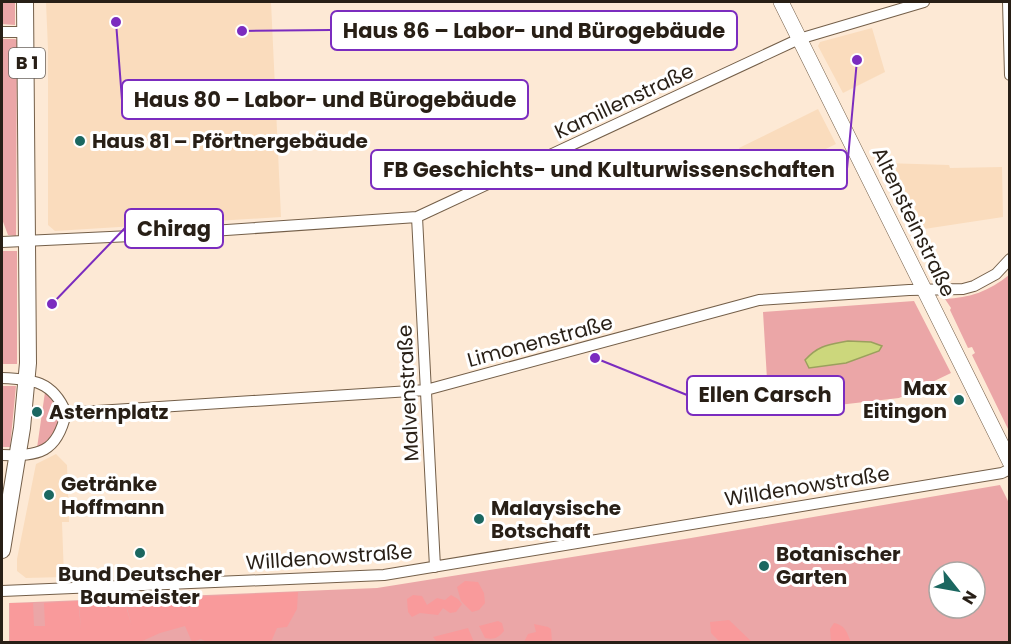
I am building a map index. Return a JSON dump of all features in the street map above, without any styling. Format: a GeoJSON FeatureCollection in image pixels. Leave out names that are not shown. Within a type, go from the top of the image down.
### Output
{"type":"FeatureCollection","features":[{"type":"Feature","properties":{"kind":"main road","name":"B 1"},"geometry":{"type":"LineString","coordinates":[[2,550],[10,455],[27,379],[26,2]]}},
{"type":"Feature","properties":{"kind":"main road","name":"Altensteinstraße"},"geometry":{"type":"LineString","coordinates":[[781,2],[1010,462]]}},
{"type":"Feature","properties":{"kind":"street","name":"Kamillenstraße"},"geometry":{"type":"LineString","coordinates":[[2,242],[283,227],[417,217],[799,39],[924,2]]}},
{"type":"Feature","properties":{"kind":"street"},"geometry":{"type":"LineString","coordinates":[[1008,2],[1010,75]]}},
{"type":"Feature","properties":{"kind":"street"},"geometry":{"type":"LineString","coordinates":[[2,32],[27,32]]}},
{"type":"Feature","properties":{"kind":"street","name":"Malvenstraße"},"geometry":{"type":"LineString","coordinates":[[417,217],[435,567]]}},
{"type":"Feature","properties":{"kind":"street","name":"Limonenstraße"},"geometry":{"type":"LineString","coordinates":[[66,413],[426,390],[759,300],[974,286],[996,274],[1010,259]]}},
{"type":"Feature","properties":{"kind":"street"},"geometry":{"type":"LineString","coordinates":[[2,378],[27,379],[43,384],[63,405],[66,413],[62,430],[52,444],[33,455],[10,455]]}},
{"type":"Feature","properties":{"kind":"street","name":"Willdenowstraße"},"geometry":{"type":"LineString","coordinates":[[2,591],[384,575],[1002,473],[1010,469]]}},
{"type":"Feature","properties":{"kind":"shaded area"},"geometry":{"type":"Polygon","coordinates":[[[2,2],[15,2],[15,25],[2,24],[2,2]]]}},
{"type":"Feature","properties":{"kind":"shaded area"},"geometry":{"type":"Polygon","coordinates":[[[46,2],[271,2],[281,217],[55,231],[48,225],[46,2]]]}},
{"type":"Feature","properties":{"kind":"shaded area"},"geometry":{"type":"Polygon","coordinates":[[[872,28],[885,72],[843,93],[818,46],[820,42],[872,28]]]}},
{"type":"Feature","properties":{"kind":"shaded area"},"geometry":{"type":"Polygon","coordinates":[[[2,39],[17,40],[16,236],[8,235],[2,219],[2,39]]]}},
{"type":"Feature","properties":{"kind":"shaded area"},"geometry":{"type":"Polygon","coordinates":[[[818,109],[836,144],[756,183],[739,148],[818,109]]]}},
{"type":"Feature","properties":{"kind":"shaded area"},"geometry":{"type":"Polygon","coordinates":[[[884,163],[949,165],[950,168],[1002,167],[1003,217],[911,231],[878,166],[884,163]]]}},
{"type":"Feature","properties":{"kind":"shaded area"},"geometry":{"type":"Polygon","coordinates":[[[3,251],[17,251],[17,364],[3,364],[3,251]]]}},
{"type":"Feature","properties":{"kind":"shaded area"},"geometry":{"type":"Polygon","coordinates":[[[1009,275],[1009,431],[972,355],[975,353],[972,347],[968,348],[945,299],[979,293],[1009,275]]]}},
{"type":"Feature","properties":{"kind":"shaded area"},"geometry":{"type":"Polygon","coordinates":[[[914,301],[951,373],[899,398],[769,413],[763,312],[914,301]]]}},
{"type":"Feature","properties":{"kind":"shaded area"},"geometry":{"type":"Polygon","coordinates":[[[848,341],[871,342],[882,346],[879,351],[846,363],[809,368],[805,360],[815,351],[824,346],[848,341]]]}},
{"type":"Feature","properties":{"kind":"shaded area"},"geometry":{"type":"Polygon","coordinates":[[[3,386],[16,386],[10,447],[3,447],[3,386]]]}},
{"type":"Feature","properties":{"kind":"shaded area"},"geometry":{"type":"Polygon","coordinates":[[[45,392],[56,408],[59,422],[53,436],[37,448],[45,392]]]}},
{"type":"Feature","properties":{"kind":"shaded area"},"geometry":{"type":"Polygon","coordinates":[[[56,454],[67,465],[69,522],[62,522],[64,577],[26,578],[17,571],[17,559],[36,464],[56,454]]]}},
{"type":"Feature","properties":{"kind":"shaded area","name":"Botanischer Garten"},"geometry":{"type":"Polygon","coordinates":[[[1000,485],[1009,503],[1009,642],[9,642],[9,603],[377,588],[691,538],[1000,485]]]}},
{"type":"Feature","properties":{"kind":"shaded area"},"geometry":{"type":"Polygon","coordinates":[[[465,581],[478,582],[484,593],[485,603],[479,610],[472,612],[461,601],[457,587],[465,581]]]}},
{"type":"Feature","properties":{"kind":"shaded area"},"geometry":{"type":"Polygon","coordinates":[[[298,592],[297,609],[287,627],[277,628],[271,642],[207,642],[201,639],[192,642],[185,626],[140,642],[10,642],[10,603],[33,603],[34,626],[45,626],[44,603],[78,601],[81,630],[79,601],[124,600],[132,627],[125,600],[298,592]]]}},
{"type":"Feature","properties":{"kind":"shaded area"},"geometry":{"type":"Polygon","coordinates":[[[413,595],[422,596],[427,605],[437,598],[445,600],[451,595],[462,604],[456,612],[450,613],[443,608],[438,615],[420,613],[412,617],[408,612],[407,599],[413,595]]]}},
{"type":"Feature","properties":{"kind":"shaded area"},"geometry":{"type":"Polygon","coordinates":[[[729,620],[752,642],[720,642],[711,633],[710,622],[729,620]]]}},
{"type":"Feature","properties":{"kind":"shaded area"},"geometry":{"type":"Polygon","coordinates":[[[498,621],[502,623],[504,631],[496,638],[485,638],[479,626],[498,621]]]}},
{"type":"Feature","properties":{"kind":"shaded area"},"geometry":{"type":"Polygon","coordinates":[[[834,623],[844,628],[851,642],[831,642],[830,629],[834,623]]]}},
{"type":"Feature","properties":{"kind":"shaded area"},"geometry":{"type":"Polygon","coordinates":[[[534,624],[551,629],[552,642],[524,642],[528,634],[536,632],[534,624]]]}},
{"type":"Feature","properties":{"kind":"shaded area"},"geometry":{"type":"Polygon","coordinates":[[[468,628],[474,642],[437,642],[433,637],[468,628]]]}},
{"type":"Feature","properties":{"kind":"place","name":"Haus 80 – Labor- und Bürogebäude"},"geometry":{"type":"Point","coordinates":[116,22]}},
{"type":"Feature","properties":{"kind":"place","name":"Haus 86 – Labor- und Bürogebäude"},"geometry":{"type":"Point","coordinates":[242,31]}},
{"type":"Feature","properties":{"kind":"place","name":"FB Geschichts- und Kulturwissenschaften"},"geometry":{"type":"Point","coordinates":[857,60]}},
{"type":"Feature","properties":{"kind":"place","name":"Haus 81 – Pförtnergebäude"},"geometry":{"type":"Point","coordinates":[80,141]}},
{"type":"Feature","properties":{"kind":"place","name":"Chirag"},"geometry":{"type":"Point","coordinates":[52,304]}},
{"type":"Feature","properties":{"kind":"place","name":"Ellen Carsch"},"geometry":{"type":"Point","coordinates":[595,358]}},
{"type":"Feature","properties":{"kind":"place","name":"Max Eitingon"},"geometry":{"type":"Point","coordinates":[959,400]}},
{"type":"Feature","properties":{"kind":"place","name":"Asternplatz"},"geometry":{"type":"Point","coordinates":[37,412]}},
{"type":"Feature","properties":{"kind":"place","name":"Getränke Hoffmann"},"geometry":{"type":"Point","coordinates":[49,495]}},
{"type":"Feature","properties":{"kind":"place","name":"Malaysische Botschaft"},"geometry":{"type":"Point","coordinates":[479,519]}},
{"type":"Feature","properties":{"kind":"place","name":"Bund Deutscher Baumeister"},"geometry":{"type":"Point","coordinates":[140,553]}},
{"type":"Feature","properties":{"kind":"place","name":"Botanischer Garten"},"geometry":{"type":"Point","coordinates":[764,566]}}]}
